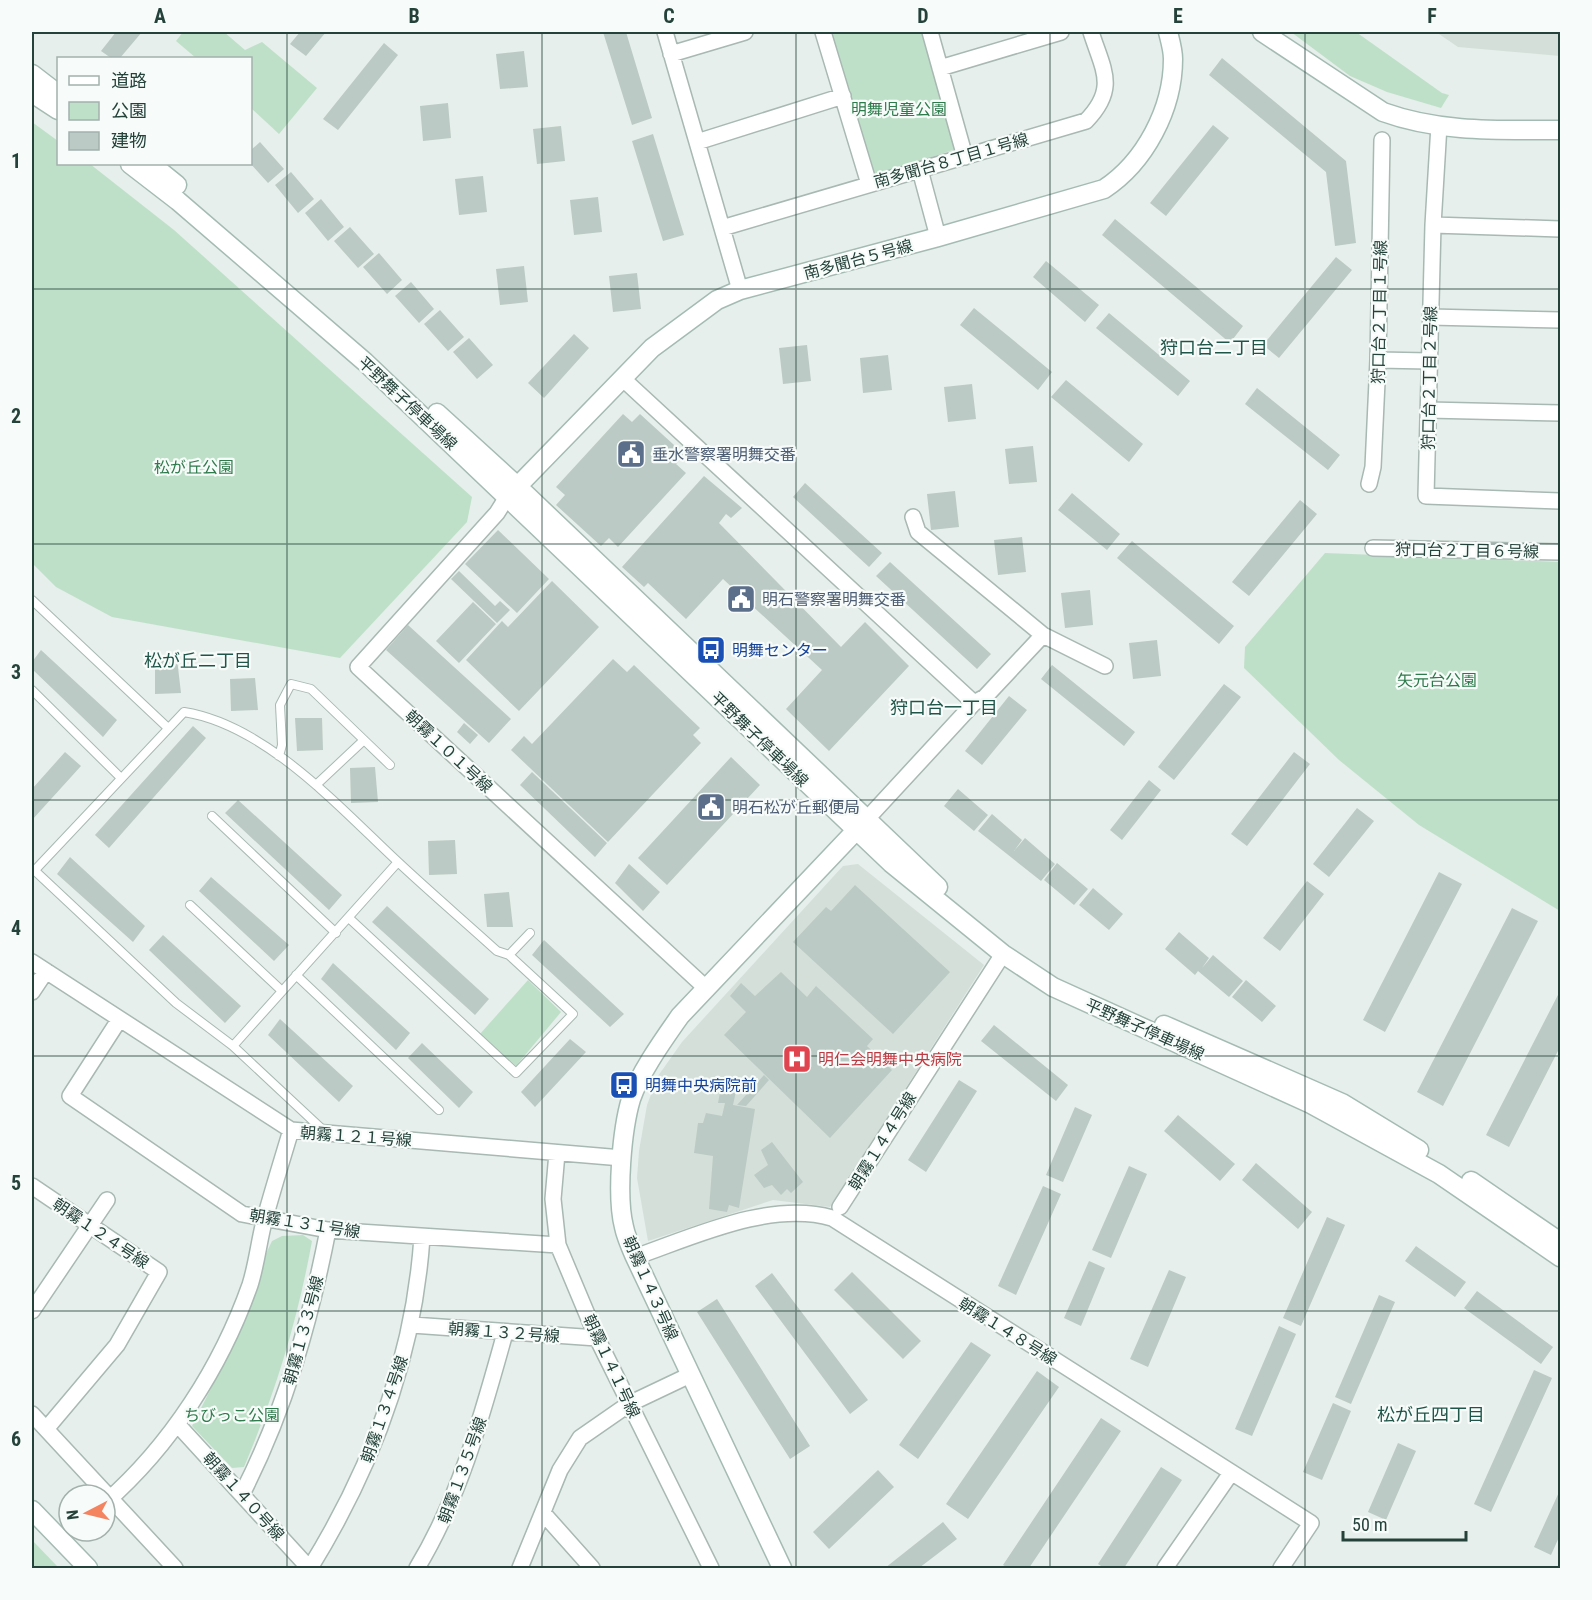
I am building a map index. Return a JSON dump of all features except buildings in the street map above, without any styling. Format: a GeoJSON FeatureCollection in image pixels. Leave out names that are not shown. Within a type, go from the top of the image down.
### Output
{"type":"FeatureCollection","features":[{"type":"Feature","properties":{"kind":"main road","name":"南多聞台５号線"},"geometry":{"type":"LineString","coordinates":[[512,491],[652,348],[687,319],[717,300],[741,290],[1104,189],[1123,177],[1139,157],[1158,125],[1168,93],[1173,58],[1168,32]]}},
{"type":"Feature","properties":{"kind":"main road"},"geometry":{"type":"LineString","coordinates":[[1262,32],[1383,112],[1403,119],[1457,130],[1560,130]]}},
{"type":"Feature","properties":{"kind":"main road"},"geometry":{"type":"LineString","coordinates":[[32,74],[57,93]]}},
{"type":"Feature","properties":{"kind":"main road"},"geometry":{"type":"LineString","coordinates":[[32,93],[57,109]]}},
{"type":"Feature","properties":{"kind":"main road","name":"平野舞子停車場線"},"geometry":{"type":"LineString","coordinates":[[131,165],[178,201],[512,491]]}},
{"type":"Feature","properties":{"kind":"main road","name":"平野舞子停車場線"},"geometry":{"type":"LineString","coordinates":[[152,165],[376,358],[861,825],[969,916],[1042,971],[1342,1103],[1505,1202],[1560,1242]]}},
{"type":"Feature","properties":{"kind":"main road","name":"平野舞子停車場線"},"geometry":{"type":"LineString","coordinates":[[861,825],[891,863],[1003,954],[1053,987],[1311,1104],[1429,1168],[1560,1257]]}},
{"type":"Feature","properties":{"kind":"main road","name":"朝霧１４３号線"},"geometry":{"type":"LineString","coordinates":[[782,1569],[635,1257],[624,1227],[621,1202],[622,1158],[632,1099],[663,1041],[680,1016],[861,825]]}},
{"type":"Feature","properties":{"kind":"main road"},"geometry":{"type":"LineString","coordinates":[[32,1510],[57,1529]]}},
{"type":"Feature","properties":{"kind":"main road"},"geometry":{"type":"LineString","coordinates":[[71,1543],[88,1569]]}},
{"type":"Feature","properties":{"kind":"street"},"geometry":{"type":"LineString","coordinates":[[664,32],[741,290]]}},
{"type":"Feature","properties":{"kind":"street"},"geometry":{"type":"LineString","coordinates":[[672,54],[744,32]]}},
{"type":"Feature","properties":{"kind":"street"},"geometry":{"type":"LineString","coordinates":[[824,32],[869,184]]}},
{"type":"Feature","properties":{"kind":"street"},"geometry":{"type":"LineString","coordinates":[[930,32],[965,157]]}},
{"type":"Feature","properties":{"kind":"street"},"geometry":{"type":"LineString","coordinates":[[940,68],[1061,32]]}},
{"type":"Feature","properties":{"kind":"street","name":"南多聞台８丁目１号線"},"geometry":{"type":"LineString","coordinates":[[722,228],[1086,121],[1102,104],[1106,81],[1091,32]]}},
{"type":"Feature","properties":{"kind":"street"},"geometry":{"type":"LineString","coordinates":[[697,142],[843,96]]}},
{"type":"Feature","properties":{"kind":"street","name":"狩口台２丁目２号線"},"geometry":{"type":"LineString","coordinates":[[1439,125],[1432,225],[1426,496],[1560,501]]}},
{"type":"Feature","properties":{"kind":"street","name":"狩口台２丁目１号線"},"geometry":{"type":"LineString","coordinates":[[1369,484],[1373,467],[1378,360],[1382,140]]}},
{"type":"Feature","properties":{"kind":"street"},"geometry":{"type":"LineString","coordinates":[[920,170],[938,237]]}},
{"type":"Feature","properties":{"kind":"street"},"geometry":{"type":"LineString","coordinates":[[1432,225],[1560,229]]}},
{"type":"Feature","properties":{"kind":"street"},"geometry":{"type":"LineString","coordinates":[[1430,316],[1560,320]]}},
{"type":"Feature","properties":{"kind":"street"},"geometry":{"type":"LineString","coordinates":[[1378,360],[1429,361]]}},
{"type":"Feature","properties":{"kind":"street"},"geometry":{"type":"LineString","coordinates":[[622,378],[974,702]]}},
{"type":"Feature","properties":{"kind":"street"},"geometry":{"type":"LineString","coordinates":[[1428,410],[1560,413]]}},
{"type":"Feature","properties":{"kind":"street","name":"朝霧１０１号線"},"geometry":{"type":"LineString","coordinates":[[512,491],[497,513],[358,667],[707,989]]}},
{"type":"Feature","properties":{"kind":"street"},"geometry":{"type":"LineString","coordinates":[[913,517],[918,532],[1043,634],[1105,666]]}},
{"type":"Feature","properties":{"kind":"street","name":"狩口台２丁目６号線"},"geometry":{"type":"LineString","coordinates":[[1373,548],[1560,552]]}},
{"type":"Feature","properties":{"kind":"street"},"geometry":{"type":"LineString","coordinates":[[861,825],[974,702],[985,698],[1043,634]]}},
{"type":"Feature","properties":{"kind":"street","name":"朝霧１４４号線"},"geometry":{"type":"LineString","coordinates":[[840,1207],[1003,954]]}},
{"type":"Feature","properties":{"kind":"street","name":"朝霧１２１号線"},"geometry":{"type":"LineString","coordinates":[[32,962],[291,1131],[326,1132],[622,1158]]}},
{"type":"Feature","properties":{"kind":"street"},"geometry":{"type":"LineString","coordinates":[[32,992],[46,971]]}},
{"type":"Feature","properties":{"kind":"street","name":"朝霧１３１号線"},"geometry":{"type":"LineString","coordinates":[[119,1020],[70,1096],[138,1153],[242,1214],[328,1230],[558,1245]]}},
{"type":"Feature","properties":{"kind":"street"},"geometry":{"type":"LineString","coordinates":[[117,1490],[178,1425],[234,1327],[251,1282],[265,1220],[291,1131]]}},
{"type":"Feature","properties":{"kind":"street","name":"朝霧１４１号線"},"geometry":{"type":"LineString","coordinates":[[557,1153],[553,1198],[558,1245],[597,1338],[711,1569]]}},
{"type":"Feature","properties":{"kind":"street","name":"朝霧１２４号線"},"geometry":{"type":"LineString","coordinates":[[32,1186],[159,1272],[117,1345],[47,1428]]}},
{"type":"Feature","properties":{"kind":"street"},"geometry":{"type":"LineString","coordinates":[[32,1311],[107,1200]]}},
{"type":"Feature","properties":{"kind":"street","name":"朝霧１４８号線"},"geometry":{"type":"LineString","coordinates":[[635,1257],[736,1222],[762,1217],[815,1213],[832,1218],[1311,1523],[1281,1569]]}},
{"type":"Feature","properties":{"kind":"street","name":"朝霧１３３号線"},"geometry":{"type":"LineString","coordinates":[[242,1494],[265,1449],[294,1372],[316,1293],[328,1230]]}},
{"type":"Feature","properties":{"kind":"street","name":"朝霧１３４号線"},"geometry":{"type":"LineString","coordinates":[[309,1569],[340,1519],[374,1449],[412,1325],[422,1237]]}},
{"type":"Feature","properties":{"kind":"street","name":"朝霧１３２号線"},"geometry":{"type":"LineString","coordinates":[[412,1325],[597,1338]]}},
{"type":"Feature","properties":{"kind":"street","name":"朝霧１３５号線"},"geometry":{"type":"LineString","coordinates":[[417,1569],[439,1533],[474,1446],[505,1333]]}},
{"type":"Feature","properties":{"kind":"street"},"geometry":{"type":"LineString","coordinates":[[520,1569],[560,1470],[580,1438],[629,1404],[690,1375]]}},
{"type":"Feature","properties":{"kind":"street"},"geometry":{"type":"LineString","coordinates":[[32,1414],[47,1428],[92,1483]]}},
{"type":"Feature","properties":{"kind":"street","name":"朝霧１４０号線"},"geometry":{"type":"LineString","coordinates":[[178,1425],[309,1569]]}},
{"type":"Feature","properties":{"kind":"street"},"geometry":{"type":"LineString","coordinates":[[1164,1569],[1231,1473]]}},
{"type":"Feature","properties":{"kind":"street"},"geometry":{"type":"LineString","coordinates":[[117,1511],[175,1569]]}},
{"type":"Feature","properties":{"kind":"street"},"geometry":{"type":"LineString","coordinates":[[543,1513],[592,1569]]}},
{"type":"Feature","properties":{"kind":"lane"},"geometry":{"type":"LineString","coordinates":[[32,600],[168,728]]}},
{"type":"Feature","properties":{"kind":"lane"},"geometry":{"type":"LineString","coordinates":[[279,756],[282,745],[280,705],[291,684],[311,689],[390,765]]}},
{"type":"Feature","properties":{"kind":"lane"},"geometry":{"type":"LineString","coordinates":[[32,690],[122,778]]}},
{"type":"Feature","properties":{"kind":"lane"},"geometry":{"type":"LineString","coordinates":[[326,1132],[233,1046],[176,1003],[33,869],[184,711],[210,716],[279,756],[316,785],[497,951],[508,955],[573,1014],[516,1073],[350,919]]}},
{"type":"Feature","properties":{"kind":"lane"},"geometry":{"type":"LineString","coordinates":[[316,785],[364,740]]}},
{"type":"Feature","properties":{"kind":"lane"},"geometry":{"type":"LineString","coordinates":[[212,816],[336,933]]}},
{"type":"Feature","properties":{"kind":"lane"},"geometry":{"type":"LineString","coordinates":[[233,1046],[350,919],[398,862]]}},
{"type":"Feature","properties":{"kind":"lane"},"geometry":{"type":"LineString","coordinates":[[190,905],[282,991]]}},
{"type":"Feature","properties":{"kind":"lane"},"geometry":{"type":"LineString","coordinates":[[508,955],[530,933]]}},
{"type":"Feature","properties":{"kind":"lane"},"geometry":{"type":"LineString","coordinates":[[296,975],[439,1110]]}},
{"type":"Feature","properties":{"kind":"shaded area"},"geometry":{"type":"Polygon","coordinates":[[[1436,32],[1560,32],[1560,56],[1458,47],[1436,32]]]}},
{"type":"Feature","properties":{"kind":"shaded area","name":"明仁会明舞中央病院"},"geometry":{"type":"Polygon","coordinates":[[[858,864],[984,965],[830,1207],[773,1200],[648,1241],[637,1178],[647,1105],[658,1076],[682,1042],[843,866],[858,864]]]}},
{"type":"Feature","properties":{"kind":"green space"},"geometry":{"type":"Polygon","coordinates":[[[183,32],[224,32],[245,50],[262,42],[317,88],[279,134],[252,109],[252,57],[195,57],[176,41],[183,32]]]}},
{"type":"Feature","properties":{"kind":"green space","name":"明舞児童公園"},"geometry":{"type":"Polygon","coordinates":[[[831,32],[921,32],[956,149],[874,176],[831,32]]]}},
{"type":"Feature","properties":{"kind":"green space"},"geometry":{"type":"Polygon","coordinates":[[[1291,32],[1356,32],[1442,93],[1449,95],[1441,108],[1387,92],[1350,76],[1291,32]]]}},
{"type":"Feature","properties":{"kind":"green space","name":"松が丘公園"},"geometry":{"type":"Polygon","coordinates":[[[32,122],[57,140],[57,165],[91,165],[174,230],[472,497],[467,522],[340,658],[112,617],[56,587],[32,563],[32,122]]]}},
{"type":"Feature","properties":{"kind":"green space","name":"矢元台公園"},"geometry":{"type":"Polygon","coordinates":[[[1325,553],[1560,562],[1560,911],[1419,825],[1339,760],[1244,668],[1245,647],[1325,553]]]}},
{"type":"Feature","properties":{"kind":"green space"},"geometry":{"type":"Polygon","coordinates":[[[528,980],[561,1012],[516,1066],[480,1034],[528,980]]]}},
{"type":"Feature","properties":{"kind":"green space","name":"ちびっこ公園"},"geometry":{"type":"Polygon","coordinates":[[[303,1235],[312,1241],[300,1299],[284,1356],[266,1412],[244,1467],[232,1468],[192,1426],[245,1321],[264,1258],[272,1241],[282,1236],[303,1235]]]}},
{"type":"Feature","properties":{"kind":"green space"},"geometry":{"type":"Polygon","coordinates":[[[32,1540],[57,1566],[60,1568],[32,1568],[32,1540]]]}},
{"type":"Feature","properties":{"kind":"place","name":"垂水警察署明舞交番"},"geometry":{"type":"Point","coordinates":[631,454]}},
{"type":"Feature","properties":{"kind":"place","name":"明石警察署明舞交番"},"geometry":{"type":"Point","coordinates":[741,599]}},
{"type":"Feature","properties":{"kind":"place","name":"明舞センター"},"geometry":{"type":"Point","coordinates":[711,650]}},
{"type":"Feature","properties":{"kind":"place","name":"明石松が丘郵便局"},"geometry":{"type":"Point","coordinates":[711,807]}},
{"type":"Feature","properties":{"kind":"place","name":"明仁会明舞中央病院"},"geometry":{"type":"Point","coordinates":[797,1059]}},
{"type":"Feature","properties":{"kind":"place","name":"明舞中央病院前"},"geometry":{"type":"Point","coordinates":[624,1085]}},
{"type":"Feature","properties":{"kind":"district","name":"狩口台二丁目"},"geometry":{"type":"Point","coordinates":[1214,348]}},
{"type":"Feature","properties":{"kind":"district","name":"松が丘二丁目"},"geometry":{"type":"Point","coordinates":[198,661]}},
{"type":"Feature","properties":{"kind":"district","name":"狩口台一丁目"},"geometry":{"type":"Point","coordinates":[944,708]}},
{"type":"Feature","properties":{"kind":"district","name":"松が丘四丁目"},"geometry":{"type":"Point","coordinates":[1431,1415]}}]}
